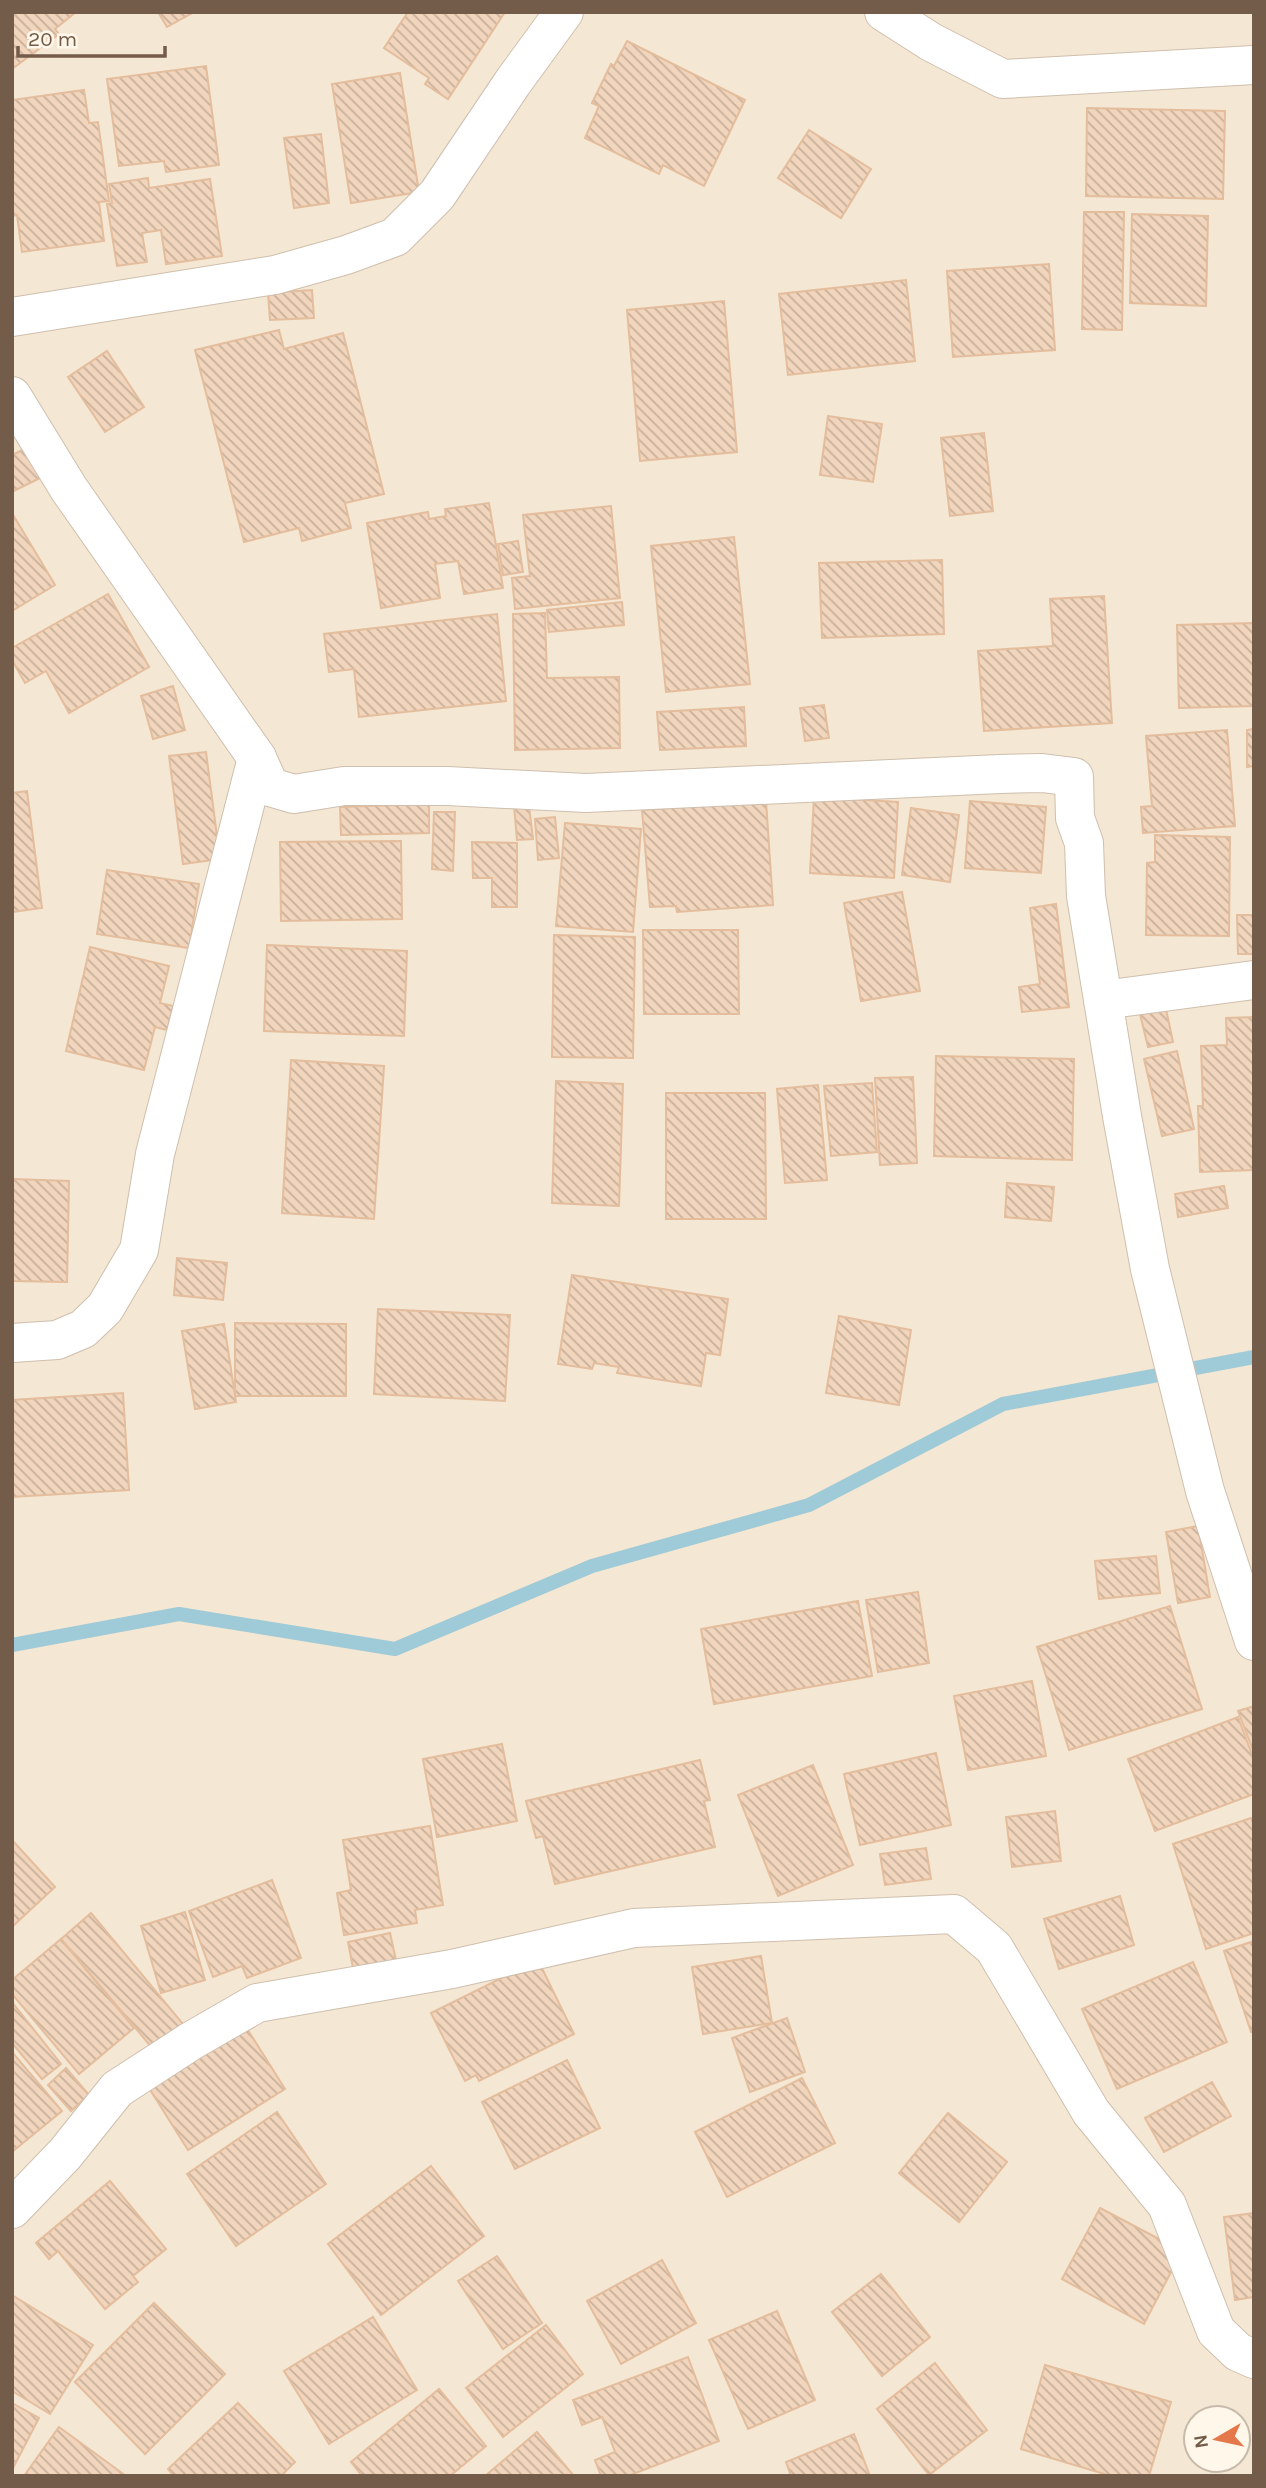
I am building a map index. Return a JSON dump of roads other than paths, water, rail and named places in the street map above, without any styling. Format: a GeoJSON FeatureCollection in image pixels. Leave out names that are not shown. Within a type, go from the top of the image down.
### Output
{"type":"FeatureCollection","features":[{"type":"Feature","properties":{"kind":"street"},"geometry":{"type":"LineString","coordinates":[[12,317],[275,275],[346,255],[395,237],[438,195],[513,82],[564,12]]}},
{"type":"Feature","properties":{"kind":"street"},"geometry":{"type":"LineString","coordinates":[[884,12],[931,42],[1003,79],[1254,65]]}},
{"type":"Feature","properties":{"kind":"street"},"geometry":{"type":"LineString","coordinates":[[12,396],[69,489],[257,758],[270,787],[294,794],[344,786],[447,786],[586,793],[1000,774],[1042,773],[1074,777],[1075,818],[1084,843],[1086,895],[1150,1269],[1205,1491],[1254,1641]]}},
{"type":"Feature","properties":{"kind":"street"},"geometry":{"type":"LineString","coordinates":[[12,1343],[57,1340],[83,1329],[105,1308],[139,1250],[155,1154],[257,758]]}},
{"type":"Feature","properties":{"kind":"street"},"geometry":{"type":"LineString","coordinates":[[1103,1000],[1254,979]]}},
{"type":"Feature","properties":{"kind":"street"},"geometry":{"type":"LineString","coordinates":[[12,2208],[65,2154],[117,2089],[191,2040],[257,2003],[452,1969],[635,1928],[954,1914],[994,1948],[1091,2112],[1167,2205],[1216,2331],[1238,2352],[1254,2359]]}},
{"type":"Feature","properties":{"kind":"waterway"},"geometry":{"type":"LineString","coordinates":[[12,1645],[179,1614],[395,1649],[592,1566],[809,1505],[1003,1404],[1254,1357]]}}]}
